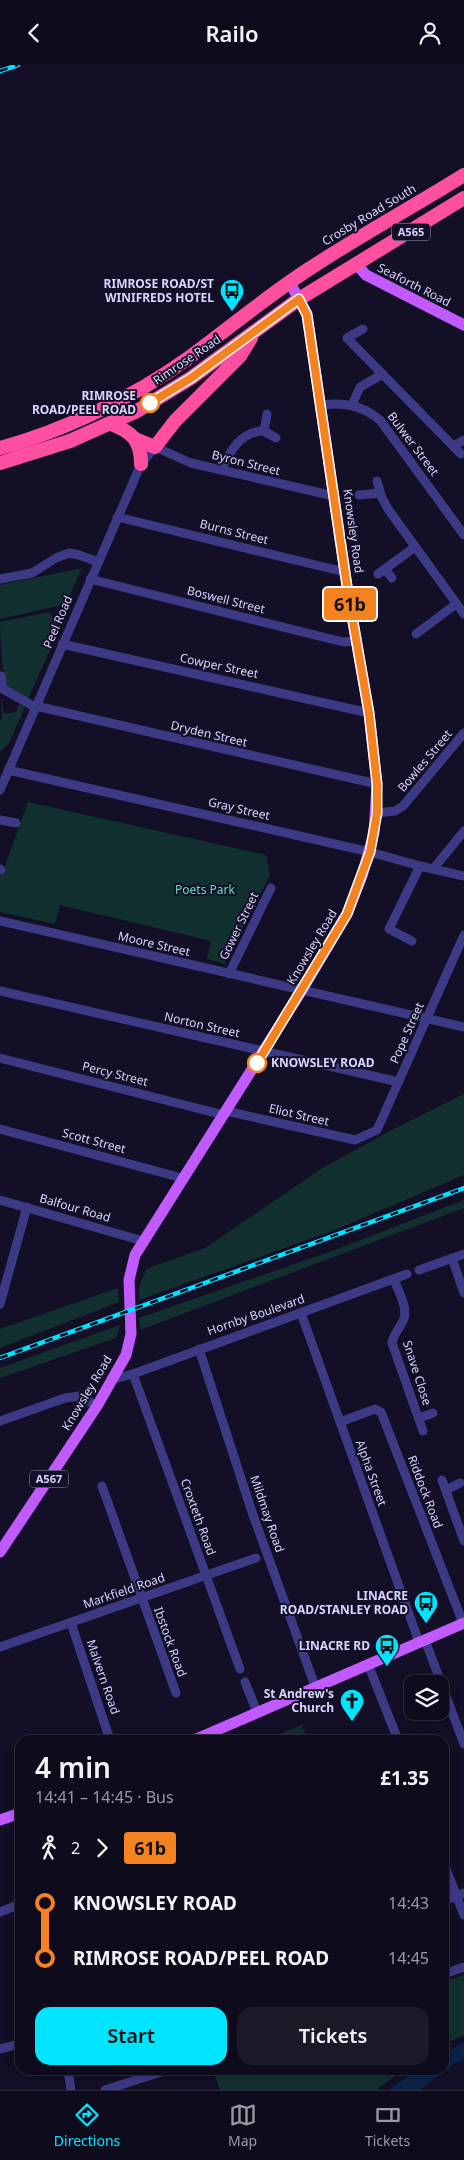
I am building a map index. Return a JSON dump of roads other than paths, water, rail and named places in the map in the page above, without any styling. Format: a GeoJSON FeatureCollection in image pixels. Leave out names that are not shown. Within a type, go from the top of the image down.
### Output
{"type":"FeatureCollection","features":[{"type":"Feature","properties":{"kind":"highway","name":"Crosby Road South"},"geometry":{"type":"LineString","coordinates":[[290,283],[314,266],[464,175]]}},
{"type":"Feature","properties":{"kind":"highway","name":"A565"},"geometry":{"type":"LineString","coordinates":[[299,299],[464,198]]}},
{"type":"Feature","properties":{"kind":"highway","name":"Rimrose Road"},"geometry":{"type":"LineString","coordinates":[[0,448],[36,436],[98,410],[137,389],[186,360],[290,283]]}},
{"type":"Feature","properties":{"kind":"highway","name":"Rimrose Road"},"geometry":{"type":"LineString","coordinates":[[0,463],[70,441],[137,411],[191,378],[299,299]]}},
{"type":"Feature","properties":{"kind":"highway"},"geometry":{"type":"LineString","coordinates":[[111,424],[124,429],[135,439],[155,447],[175,421],[240,356],[257,330]]}},
{"type":"Feature","properties":{"kind":"highway"},"geometry":{"type":"LineString","coordinates":[[135,439],[141,451],[140,464]]}},
{"type":"Feature","properties":{"kind":"main road","name":"Seaforth Road"},"geometry":{"type":"LineString","coordinates":[[356,264],[366,275],[464,325]]}},
{"type":"Feature","properties":{"kind":"main road","name":"Knowsley Road"},"geometry":{"type":"LineString","coordinates":[[0,1552],[114,1379],[126,1355],[130,1341],[130,1273],[135,1255],[264,1052],[347,914],[370,852],[377,813],[377,784],[369,713],[345,572],[307,315],[290,283]]}},
{"type":"Feature","properties":{"kind":"main road"},"geometry":{"type":"LineString","coordinates":[[205,1735],[463,1623]]}},
{"type":"Feature","properties":{"kind":"main road"},"geometry":{"type":"LineString","coordinates":[[2,1821],[15,1815]]}},
{"type":"Feature","properties":{"kind":"street"},"geometry":{"type":"LineString","coordinates":[[363,329],[347,338],[462,454]]}},
{"type":"Feature","properties":{"kind":"street"},"geometry":{"type":"LineString","coordinates":[[352,405],[360,387],[383,373]]}},
{"type":"Feature","properties":{"kind":"street","name":"Bulwer Street"},"geometry":{"type":"LineString","coordinates":[[321,405],[335,403],[352,405],[369,412],[385,425],[464,535]]}},
{"type":"Feature","properties":{"kind":"street"},"geometry":{"type":"LineString","coordinates":[[264,431],[268,414]]}},
{"type":"Feature","properties":{"kind":"street"},"geometry":{"type":"LineString","coordinates":[[221,470],[237,443],[250,434],[264,431],[276,439]]}},
{"type":"Feature","properties":{"kind":"street"},"geometry":{"type":"LineString","coordinates":[[455,445],[464,440]]}},
{"type":"Feature","properties":{"kind":"street","name":"Peel Road"},"geometry":{"type":"LineString","coordinates":[[0,790],[140,464],[155,447]]}},
{"type":"Feature","properties":{"kind":"street","name":"Byron Street"},"geometry":{"type":"LineString","coordinates":[[155,447],[183,460],[334,496]]}},
{"type":"Feature","properties":{"kind":"street"},"geometry":{"type":"LineString","coordinates":[[377,481],[380,493],[388,509],[464,614]]}},
{"type":"Feature","properties":{"kind":"street"},"geometry":{"type":"LineString","coordinates":[[360,495],[380,493]]}},
{"type":"Feature","properties":{"kind":"street","name":"Burns Street"},"geometry":{"type":"LineString","coordinates":[[118,517],[345,572]]}},
{"type":"Feature","properties":{"kind":"street"},"geometry":{"type":"LineString","coordinates":[[392,578],[381,572],[415,547]]}},
{"type":"Feature","properties":{"kind":"street"},"geometry":{"type":"LineString","coordinates":[[0,579],[32,573],[56,558],[69,553],[98,562]]}},
{"type":"Feature","properties":{"kind":"street","name":"Boswell Street"},"geometry":{"type":"LineString","coordinates":[[90,579],[343,642],[356,641]]}},
{"type":"Feature","properties":{"kind":"street"},"geometry":{"type":"LineString","coordinates":[[416,635],[456,604]]}},
{"type":"Feature","properties":{"kind":"street"},"geometry":{"type":"LineString","coordinates":[[427,626],[433,635]]}},
{"type":"Feature","properties":{"kind":"street","name":"Cowper Street"},"geometry":{"type":"LineString","coordinates":[[62,644],[369,713]]}},
{"type":"Feature","properties":{"kind":"street","name":"Dryden Street"},"geometry":{"type":"LineString","coordinates":[[1,676],[3,689],[35,707],[377,784]]}},
{"type":"Feature","properties":{"kind":"street","name":"Bowles Street"},"geometry":{"type":"LineString","coordinates":[[377,813],[395,811],[403,806],[464,733]]}},
{"type":"Feature","properties":{"kind":"street","name":"Gray Street"},"geometry":{"type":"LineString","coordinates":[[8,770],[370,852],[464,876]]}},
{"type":"Feature","properties":{"kind":"street"},"geometry":{"type":"LineString","coordinates":[[0,820],[16,823]]}},
{"type":"Feature","properties":{"kind":"street"},"geometry":{"type":"LineString","coordinates":[[434,868],[464,831]]}},
{"type":"Feature","properties":{"kind":"street"},"geometry":{"type":"LineString","coordinates":[[412,941],[389,929],[420,866]]}},
{"type":"Feature","properties":{"kind":"street","name":"Gower Street"},"geometry":{"type":"LineString","coordinates":[[229,974],[271,888]]}},
{"type":"Feature","properties":{"kind":"street","name":"Moore Street"},"geometry":{"type":"LineString","coordinates":[[0,921],[464,1027]]}},
{"type":"Feature","properties":{"kind":"street","name":"Pope Street"},"geometry":{"type":"LineString","coordinates":[[366,1136],[377,1130],[464,935]]}},
{"type":"Feature","properties":{"kind":"street","name":"Norton Street"},"geometry":{"type":"LineString","coordinates":[[0,991],[399,1082]]}},
{"type":"Feature","properties":{"kind":"street","name":"Percy Street"},"geometry":{"type":"LineString","coordinates":[[0,1058],[225,1113]]}},
{"type":"Feature","properties":{"kind":"street","name":"Eliot Street"},"geometry":{"type":"LineString","coordinates":[[225,1113],[355,1140],[366,1136]]}},
{"type":"Feature","properties":{"kind":"street","name":"Scott Street"},"geometry":{"type":"LineString","coordinates":[[0,1129],[182,1179]]}},
{"type":"Feature","properties":{"kind":"street","name":"Balfour Road"},"geometry":{"type":"LineString","coordinates":[[0,1200],[143,1241]]}},
{"type":"Feature","properties":{"kind":"street"},"geometry":{"type":"LineString","coordinates":[[0,1304],[27,1207]]}},
{"type":"Feature","properties":{"kind":"street"},"geometry":{"type":"LineString","coordinates":[[419,1270],[464,1254]]}},
{"type":"Feature","properties":{"kind":"street"},"geometry":{"type":"LineString","coordinates":[[452,1258],[464,1293]]}},
{"type":"Feature","properties":{"kind":"street","name":"Hornby Boulevard"},"geometry":{"type":"LineString","coordinates":[[114,1379],[133,1374],[407,1274]]}},
{"type":"Feature","properties":{"kind":"street","name":"Snave Close"},"geometry":{"type":"LineString","coordinates":[[394,1280],[405,1309],[405,1316],[394,1335],[392,1343],[423,1431]]}},
{"type":"Feature","properties":{"kind":"street","name":"Alpha Street"},"geometry":{"type":"LineString","coordinates":[[301,1313],[422,1641],[464,1744]]}},
{"type":"Feature","properties":{"kind":"street","name":"Mildmay Road"},"geometry":{"type":"LineString","coordinates":[[199,1349],[253,1515],[315,1686]]}},
{"type":"Feature","properties":{"kind":"street","name":"Croxteth Road"},"geometry":{"type":"LineString","coordinates":[[133,1374],[240,1669]]}},
{"type":"Feature","properties":{"kind":"street"},"geometry":{"type":"LineString","coordinates":[[0,1421],[72,1397],[79,1396],[97,1406]]}},
{"type":"Feature","properties":{"kind":"street","name":"Riddock Road"},"geometry":{"type":"LineString","coordinates":[[340,1422],[375,1409],[381,1412],[463,1623]]}},
{"type":"Feature","properties":{"kind":"street","name":"Snave Close"},"geometry":{"type":"LineString","coordinates":[[420,1418],[433,1413]]}},
{"type":"Feature","properties":{"kind":"street"},"geometry":{"type":"LineString","coordinates":[[442,1480],[464,1541]]}},
{"type":"Feature","properties":{"kind":"street"},"geometry":{"type":"LineString","coordinates":[[446,1490],[460,1483]]}},
{"type":"Feature","properties":{"kind":"street","name":"Ibstock Road"},"geometry":{"type":"LineString","coordinates":[[102,1486],[176,1693]]}},
{"type":"Feature","properties":{"kind":"street","name":"Markfield Road"},"geometry":{"type":"LineString","coordinates":[[0,1647],[256,1558]]}},
{"type":"Feature","properties":{"kind":"street","name":"Malvern Road"},"geometry":{"type":"LineString","coordinates":[[71,1623],[108,1735]]}},
{"type":"Feature","properties":{"kind":"street"},"geometry":{"type":"LineString","coordinates":[[368,1663],[396,1735]]}},
{"type":"Feature","properties":{"kind":"street"},"geometry":{"type":"LineString","coordinates":[[245,1682],[257,1712]]}},
{"type":"Feature","properties":{"kind":"street"},"geometry":{"type":"LineString","coordinates":[[449,1874],[460,1895],[464,1915]]}},
{"type":"Feature","properties":{"kind":"street"},"geometry":{"type":"LineString","coordinates":[[0,1912],[15,1906]]}},
{"type":"Feature","properties":{"kind":"street"},"geometry":{"type":"LineString","coordinates":[[449,1972],[464,1967]]}},
{"type":"Feature","properties":{"kind":"street"},"geometry":{"type":"LineString","coordinates":[[0,2049],[15,2045]]}},
{"type":"Feature","properties":{"kind":"street"},"geometry":{"type":"LineString","coordinates":[[69,2075],[71,2090]]}},
{"type":"Feature","properties":{"kind":"street"},"geometry":{"type":"LineString","coordinates":[[105,2090],[152,2075]]}},
{"type":"Feature","properties":{"kind":"water"},"geometry":{"type":"Polygon","coordinates":[[[464,2042],[464,2060],[449,2068],[449,2050],[464,2042]]]}},
{"type":"Feature","properties":{"kind":"water"},"geometry":{"type":"Polygon","coordinates":[[[409,2075],[440,2075],[420,2090],[389,2090],[409,2075]]]}},
{"type":"Feature","properties":{"kind":"railway"},"geometry":{"type":"LineString","coordinates":[[0,71],[18,65]]}},
{"type":"Feature","properties":{"kind":"railway"},"geometry":{"type":"LineString","coordinates":[[0,1358],[464,1188]]}},
{"type":"Feature","properties":{"kind":"place","name":"RIMROSE ROAD/ST WINIFREDS HOTEL"},"geometry":{"type":"Point","coordinates":[232,312]}},
{"type":"Feature","properties":{"kind":"place","name":"RIMROSE ROAD/PEEL ROAD"},"geometry":{"type":"Point","coordinates":[150,403]}},
{"type":"Feature","properties":{"kind":"place","name":"KNOWSLEY ROAD"},"geometry":{"type":"Point","coordinates":[257,1063]}},
{"type":"Feature","properties":{"kind":"place","name":"LINACRE ROAD/STANLEY ROAD"},"geometry":{"type":"Point","coordinates":[426,1624]}},
{"type":"Feature","properties":{"kind":"place","name":"LINACRE RD"},"geometry":{"type":"Point","coordinates":[387,1667]}},
{"type":"Feature","properties":{"kind":"place","name":"St Andrew's Church"},"geometry":{"type":"Point","coordinates":[352,1722]}},
{"type":"Feature","properties":{"kind":"park label","name":"Poets Park"},"geometry":{"type":"Point","coordinates":[205,890]}}]}
